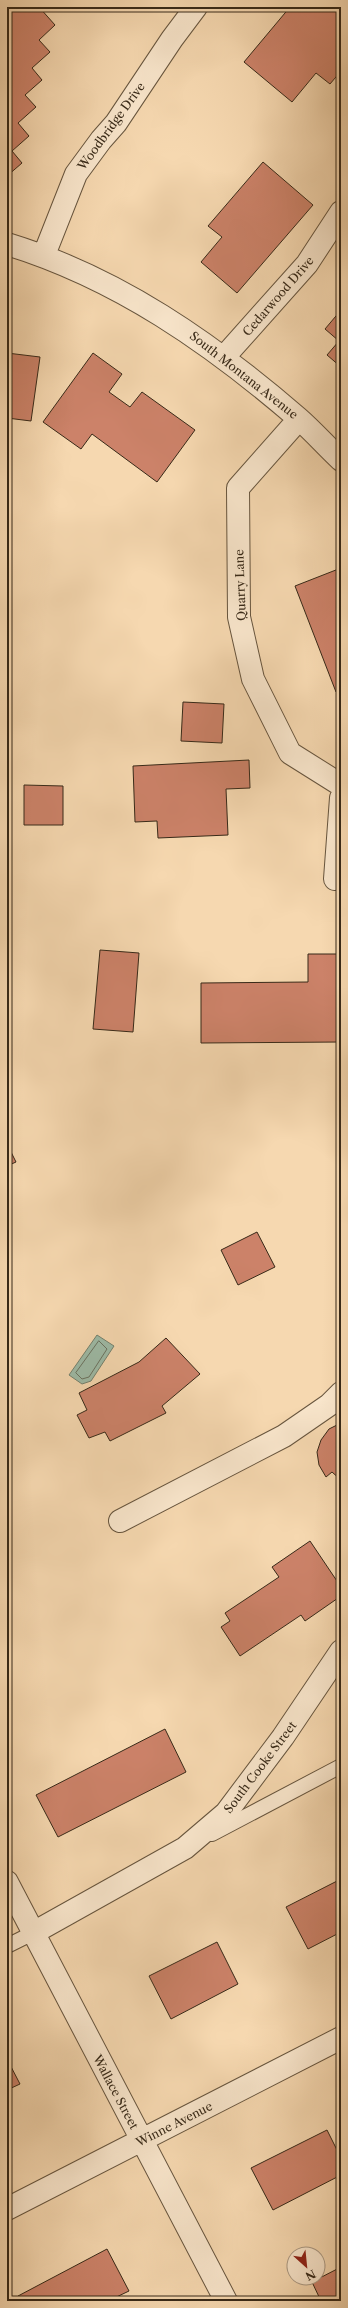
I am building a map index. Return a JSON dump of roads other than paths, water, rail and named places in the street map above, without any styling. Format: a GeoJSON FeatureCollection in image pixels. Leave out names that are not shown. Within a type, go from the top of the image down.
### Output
{"type":"FeatureCollection","features":[{"type":"Feature","properties":{"kind":"street","name":"Woodbridge Drive"},"geometry":{"type":"LineString","coordinates":[[44,255],[76,174],[101,140],[116,123],[172,38],[196,7]]}},
{"type":"Feature","properties":{"kind":"street","name":"Cedarwood Drive"},"geometry":{"type":"LineString","coordinates":[[224,357],[307,264],[341,212]]}},
{"type":"Feature","properties":{"kind":"street","name":"South Montana Avenue"},"geometry":{"type":"LineString","coordinates":[[7,244],[44,255],[96,278],[148,305],[224,357],[299,419],[341,460]]}},
{"type":"Feature","properties":{"kind":"street","name":"Quarry Lane"},"geometry":{"type":"LineString","coordinates":[[299,419],[238,488],[239,617],[253,679],[290,753],[341,786]]}},
{"type":"Feature","properties":{"kind":"street"},"geometry":{"type":"LineString","coordinates":[[335,879],[341,798]]}},
{"type":"Feature","properties":{"kind":"street"},"geometry":{"type":"LineString","coordinates":[[120,1521],[284,1436],[329,1405],[341,1393]]}},
{"type":"Feature","properties":{"kind":"street","name":"South Cooke Street"},"geometry":{"type":"LineString","coordinates":[[33,1933],[185,1848],[226,1813],[283,1737],[341,1651]]}},
{"type":"Feature","properties":{"kind":"street","name":"Wallace Street"},"geometry":{"type":"LineString","coordinates":[[7,1882],[226,2301]]}},
{"type":"Feature","properties":{"kind":"street","name":"Winne Avenue"},"geometry":{"type":"LineString","coordinates":[[7,2209],[341,2038]]}},
{"type":"Feature","properties":{"kind":"lane"},"geometry":{"type":"LineString","coordinates":[[185,1848],[341,1766]]}},
{"type":"Feature","properties":{"kind":"lane"},"geometry":{"type":"LineString","coordinates":[[7,1946],[33,1933]]}},
{"type":"Feature","properties":{"kind":"water"},"geometry":{"type":"Polygon","coordinates":[[[97,1335],[114,1346],[91,1381],[82,1384],[69,1375],[97,1335]]]}}]}
